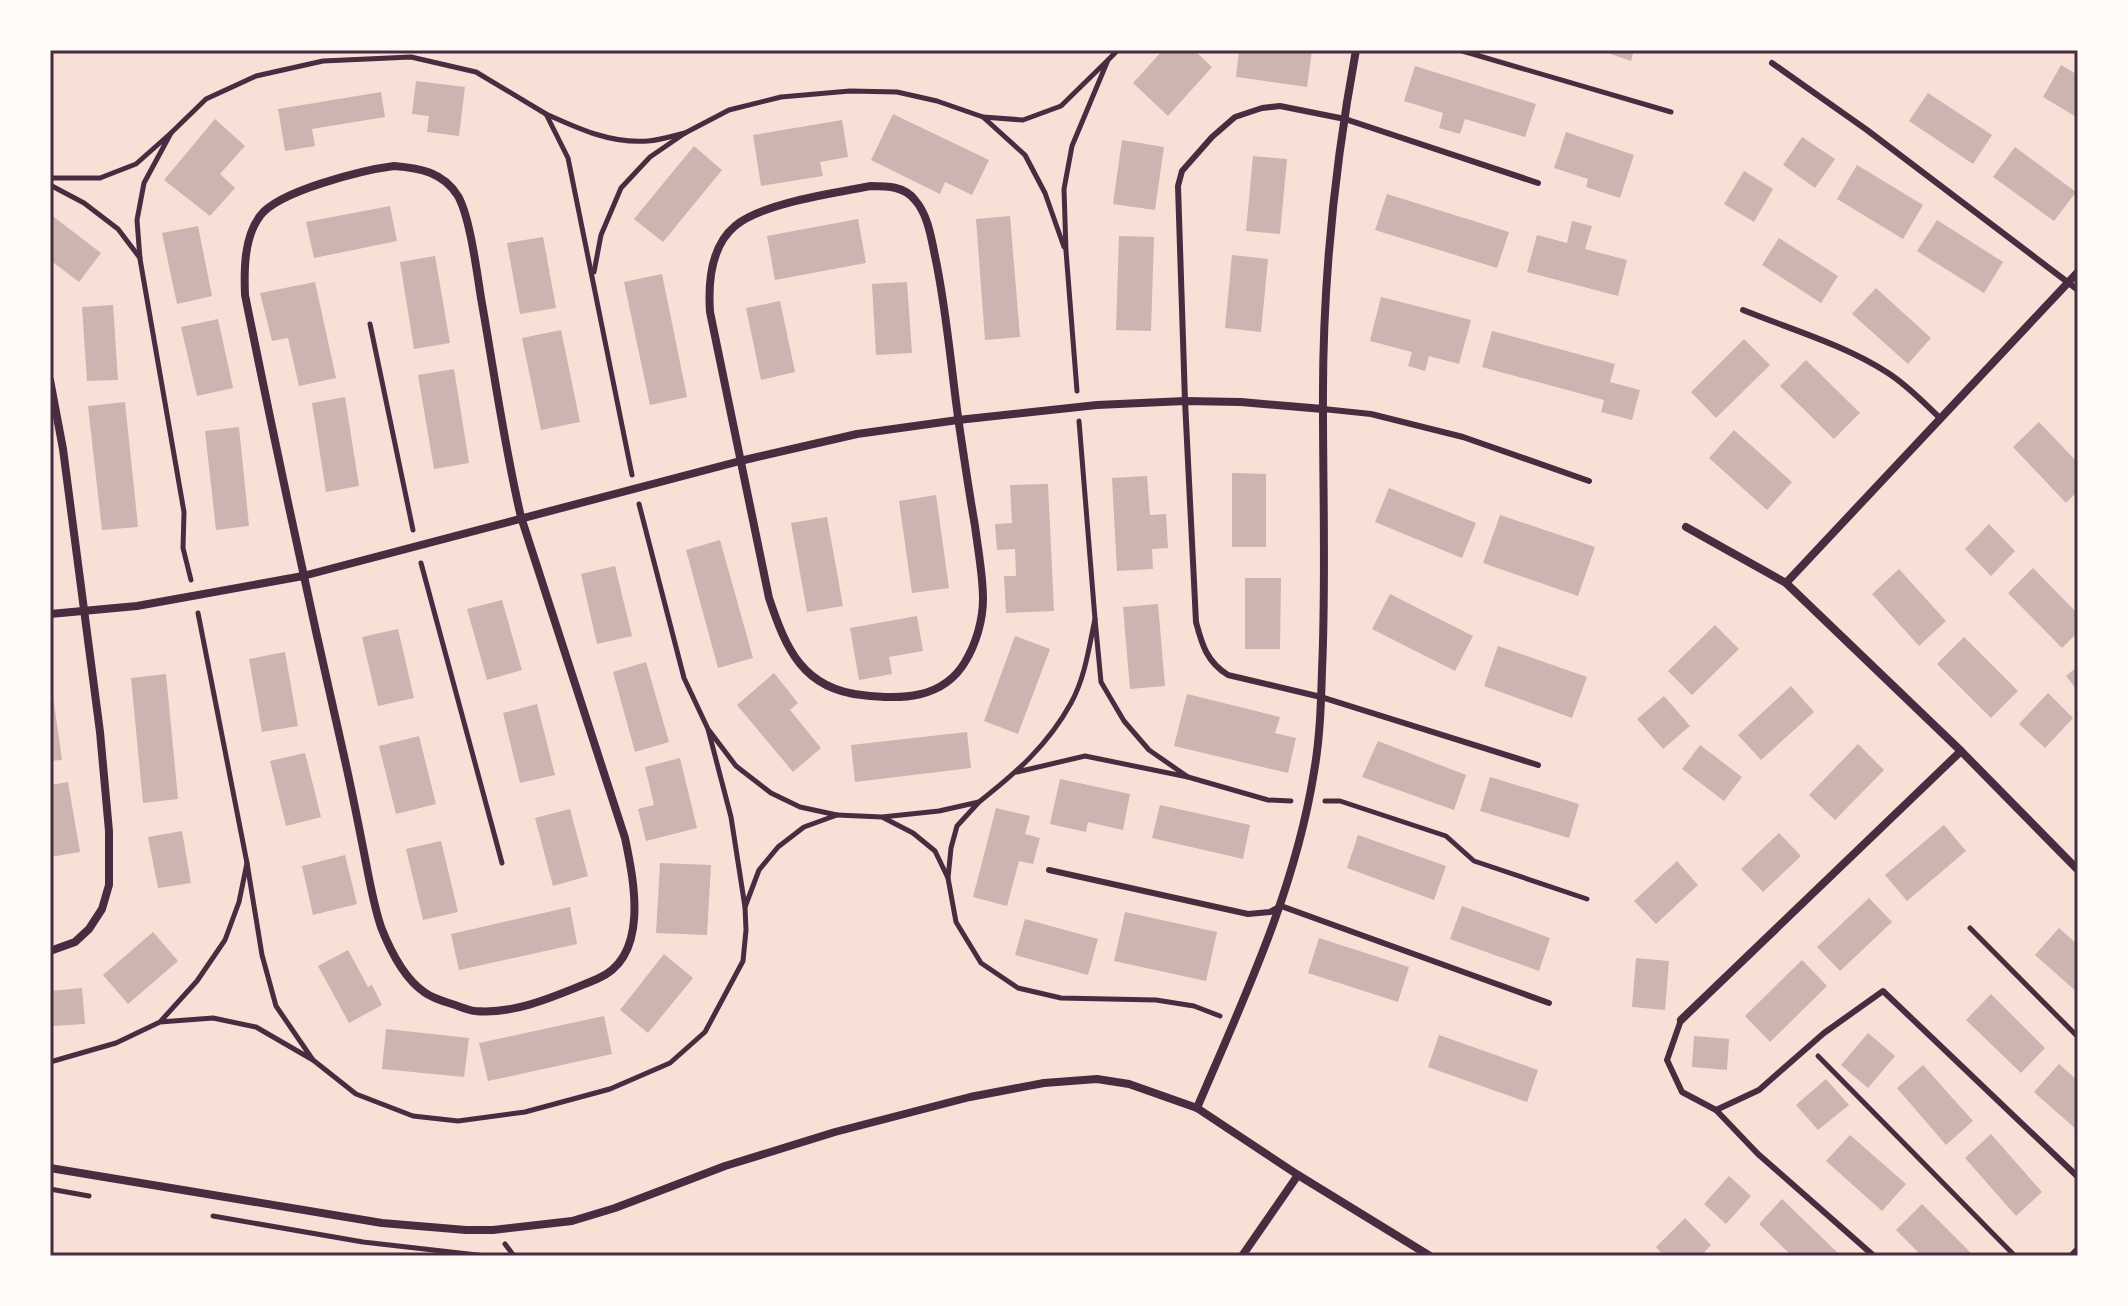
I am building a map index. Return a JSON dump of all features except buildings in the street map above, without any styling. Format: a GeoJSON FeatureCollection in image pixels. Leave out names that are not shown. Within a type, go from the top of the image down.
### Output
{"type":"FeatureCollection","features":[{"type":"Feature","properties":{"kind":"street"},"geometry":{"type":"LineString","coordinates":[[1197,1108],[1281,906],[1303,833],[1315,771],[1321,697],[1325,544],[1323,331],[1328,241],[1356,50]]}},
{"type":"Feature","properties":{"kind":"street"},"geometry":{"type":"LineString","coordinates":[[394,166],[419,168],[445,180],[458,197],[464,215],[521,517],[625,838],[635,887],[632,933],[625,955],[616,966],[601,977],[507,1010],[472,1011],[434,998],[413,983],[391,950],[374,904],[303,576],[245,295],[244,265],[253,227],[270,205],[284,198],[350,175],[394,166]]}},
{"type":"Feature","properties":{"kind":"street"},"geometry":{"type":"LineString","coordinates":[[871,186],[892,186],[905,191],[925,216],[940,282],[983,597],[975,643],[958,672],[948,682],[912,697],[878,697],[850,694],[826,686],[801,667],[781,633],[769,598],[740,461],[710,312],[710,277],[722,242],[734,226],[749,217],[811,197],[871,186]]}},
{"type":"Feature","properties":{"kind":"street"},"geometry":{"type":"LineString","coordinates":[[1786,583],[2078,272]]}},
{"type":"Feature","properties":{"kind":"street"},"geometry":{"type":"LineString","coordinates":[[50,380],[63,449],[100,732],[109,831],[109,885],[102,909],[89,929],[75,942],[50,951]]}},
{"type":"Feature","properties":{"kind":"street"},"geometry":{"type":"LineString","coordinates":[[50,614],[137,606],[303,576],[521,517],[857,434],[1078,407],[1185,401],[1323,409]]}},
{"type":"Feature","properties":{"kind":"street"},"geometry":{"type":"LineString","coordinates":[[1686,527],[1786,583],[1961,751],[2078,870]]}},
{"type":"Feature","properties":{"kind":"street"},"geometry":{"type":"LineString","coordinates":[[1681,1020],[1961,751]]}},
{"type":"Feature","properties":{"kind":"street"},"geometry":{"type":"LineString","coordinates":[[50,1168],[382,1223],[493,1230],[572,1221],[725,1166],[835,1132],[970,1097],[1044,1083],[1097,1079],[1129,1084],[1197,1108],[1298,1175],[1430,1256]]}},
{"type":"Feature","properties":{"kind":"street"},"geometry":{"type":"LineString","coordinates":[[1242,1256],[1298,1175]]}},
{"type":"Feature","properties":{"kind":"street"},"geometry":{"type":"LineString","coordinates":[[2072,1256],[2078,1250]]}},
{"type":"Feature","properties":{"kind":"lane"},"geometry":{"type":"LineString","coordinates":[[1772,63],[1867,130],[2078,290]]}},
{"type":"Feature","properties":{"kind":"lane"},"geometry":{"type":"LineString","coordinates":[[1538,183],[1345,119],[1280,106],[1235,117],[1212,137],[1182,171],[1178,186],[1196,622],[1202,646],[1217,668],[1228,675],[1321,697],[1538,765]]}},
{"type":"Feature","properties":{"kind":"lane"},"geometry":{"type":"LineString","coordinates":[[1743,310],[1885,371],[1940,418]]}},
{"type":"Feature","properties":{"kind":"lane"},"geometry":{"type":"LineString","coordinates":[[1323,409],[1371,414],[1463,437],[1589,481]]}},
{"type":"Feature","properties":{"kind":"lane"},"geometry":{"type":"LineString","coordinates":[[1049,870],[1248,914],[1270,912],[1281,906],[1549,1003]]}},
{"type":"Feature","properties":{"kind":"lane"},"geometry":{"type":"LineString","coordinates":[[1716,1110],[1759,1090],[1809,1046],[1883,991],[2078,1177]]}},
{"type":"Feature","properties":{"kind":"lane"},"geometry":{"type":"LineString","coordinates":[[1681,1020],[1667,1060],[1682,1092],[1716,1110],[1758,1154],[1874,1256]]}},
{"type":"Feature","properties":{"kind":"path"},"geometry":{"type":"LineString","coordinates":[[546,114],[568,158],[592,276],[601,235],[621,188],[650,157],[685,133],[729,110],[781,97],[850,91],[897,92],[937,101],[983,117],[1023,120],[1061,106],[1118,50]]}},
{"type":"Feature","properties":{"kind":"path"},"geometry":{"type":"LineString","coordinates":[[1459,50],[1671,112]]}},
{"type":"Feature","properties":{"kind":"path"},"geometry":{"type":"LineString","coordinates":[[50,178],[100,178],[136,164],[206,99],[256,76],[323,61],[411,57],[476,72],[546,114],[575,128],[614,140],[649,141],[685,133]]}},
{"type":"Feature","properties":{"kind":"path"},"geometry":{"type":"LineString","coordinates":[[1108,60],[1072,146],[1064,189],[1066,251],[1101,682],[1124,721],[1149,750],[1188,777]]}},
{"type":"Feature","properties":{"kind":"path"},"geometry":{"type":"LineString","coordinates":[[983,117],[1025,155],[1045,193],[1066,251]]}},
{"type":"Feature","properties":{"kind":"path"},"geometry":{"type":"LineString","coordinates":[[171,133],[144,183],[137,220],[140,259],[184,512],[183,548],[247,863],[262,955],[276,1006],[313,1060]]}},
{"type":"Feature","properties":{"kind":"path"},"geometry":{"type":"LineString","coordinates":[[50,185],[84,203],[118,229],[140,259]]}},
{"type":"Feature","properties":{"kind":"path"},"geometry":{"type":"LineString","coordinates":[[370,324],[416,546],[502,863]]}},
{"type":"Feature","properties":{"kind":"path"},"geometry":{"type":"LineString","coordinates":[[948,878],[957,826],[979,802],[1017,772],[1049,737],[1072,701],[1086,663],[1095,619]]}},
{"type":"Feature","properties":{"kind":"path"},"geometry":{"type":"LineString","coordinates":[[50,1062],[116,1043],[160,1022],[213,1018],[256,1027],[313,1060],[356,1094],[413,1116],[458,1121],[525,1112],[610,1089],[670,1063],[705,1032],[743,961],[745,907],[731,817],[708,729],[736,766],[771,793],[800,807],[837,815],[882,817],[939,811],[979,802]]}},
{"type":"Feature","properties":{"kind":"path"},"geometry":{"type":"LineString","coordinates":[[1017,772],[1085,756],[1188,777],[1268,800],[1340,801],[1446,836],[1474,861],[1587,899]]}},
{"type":"Feature","properties":{"kind":"path"},"geometry":{"type":"LineString","coordinates":[[745,907],[759,870],[778,847],[804,827],[837,815]]}},
{"type":"Feature","properties":{"kind":"path"},"geometry":{"type":"LineString","coordinates":[[882,817],[913,833],[935,851],[948,878],[956,922],[981,963],[1018,988],[1061,998],[1156,1000],[1194,1006],[1234,1022]]}},
{"type":"Feature","properties":{"kind":"path"},"geometry":{"type":"LineString","coordinates":[[160,1022],[197,981],[225,940],[239,902],[247,863]]}},
{"type":"Feature","properties":{"kind":"path"},"geometry":{"type":"LineString","coordinates":[[1970,928],[2078,1037]]}},
{"type":"Feature","properties":{"kind":"path"},"geometry":{"type":"LineString","coordinates":[[1809,1046],[2015,1256]]}}]}
